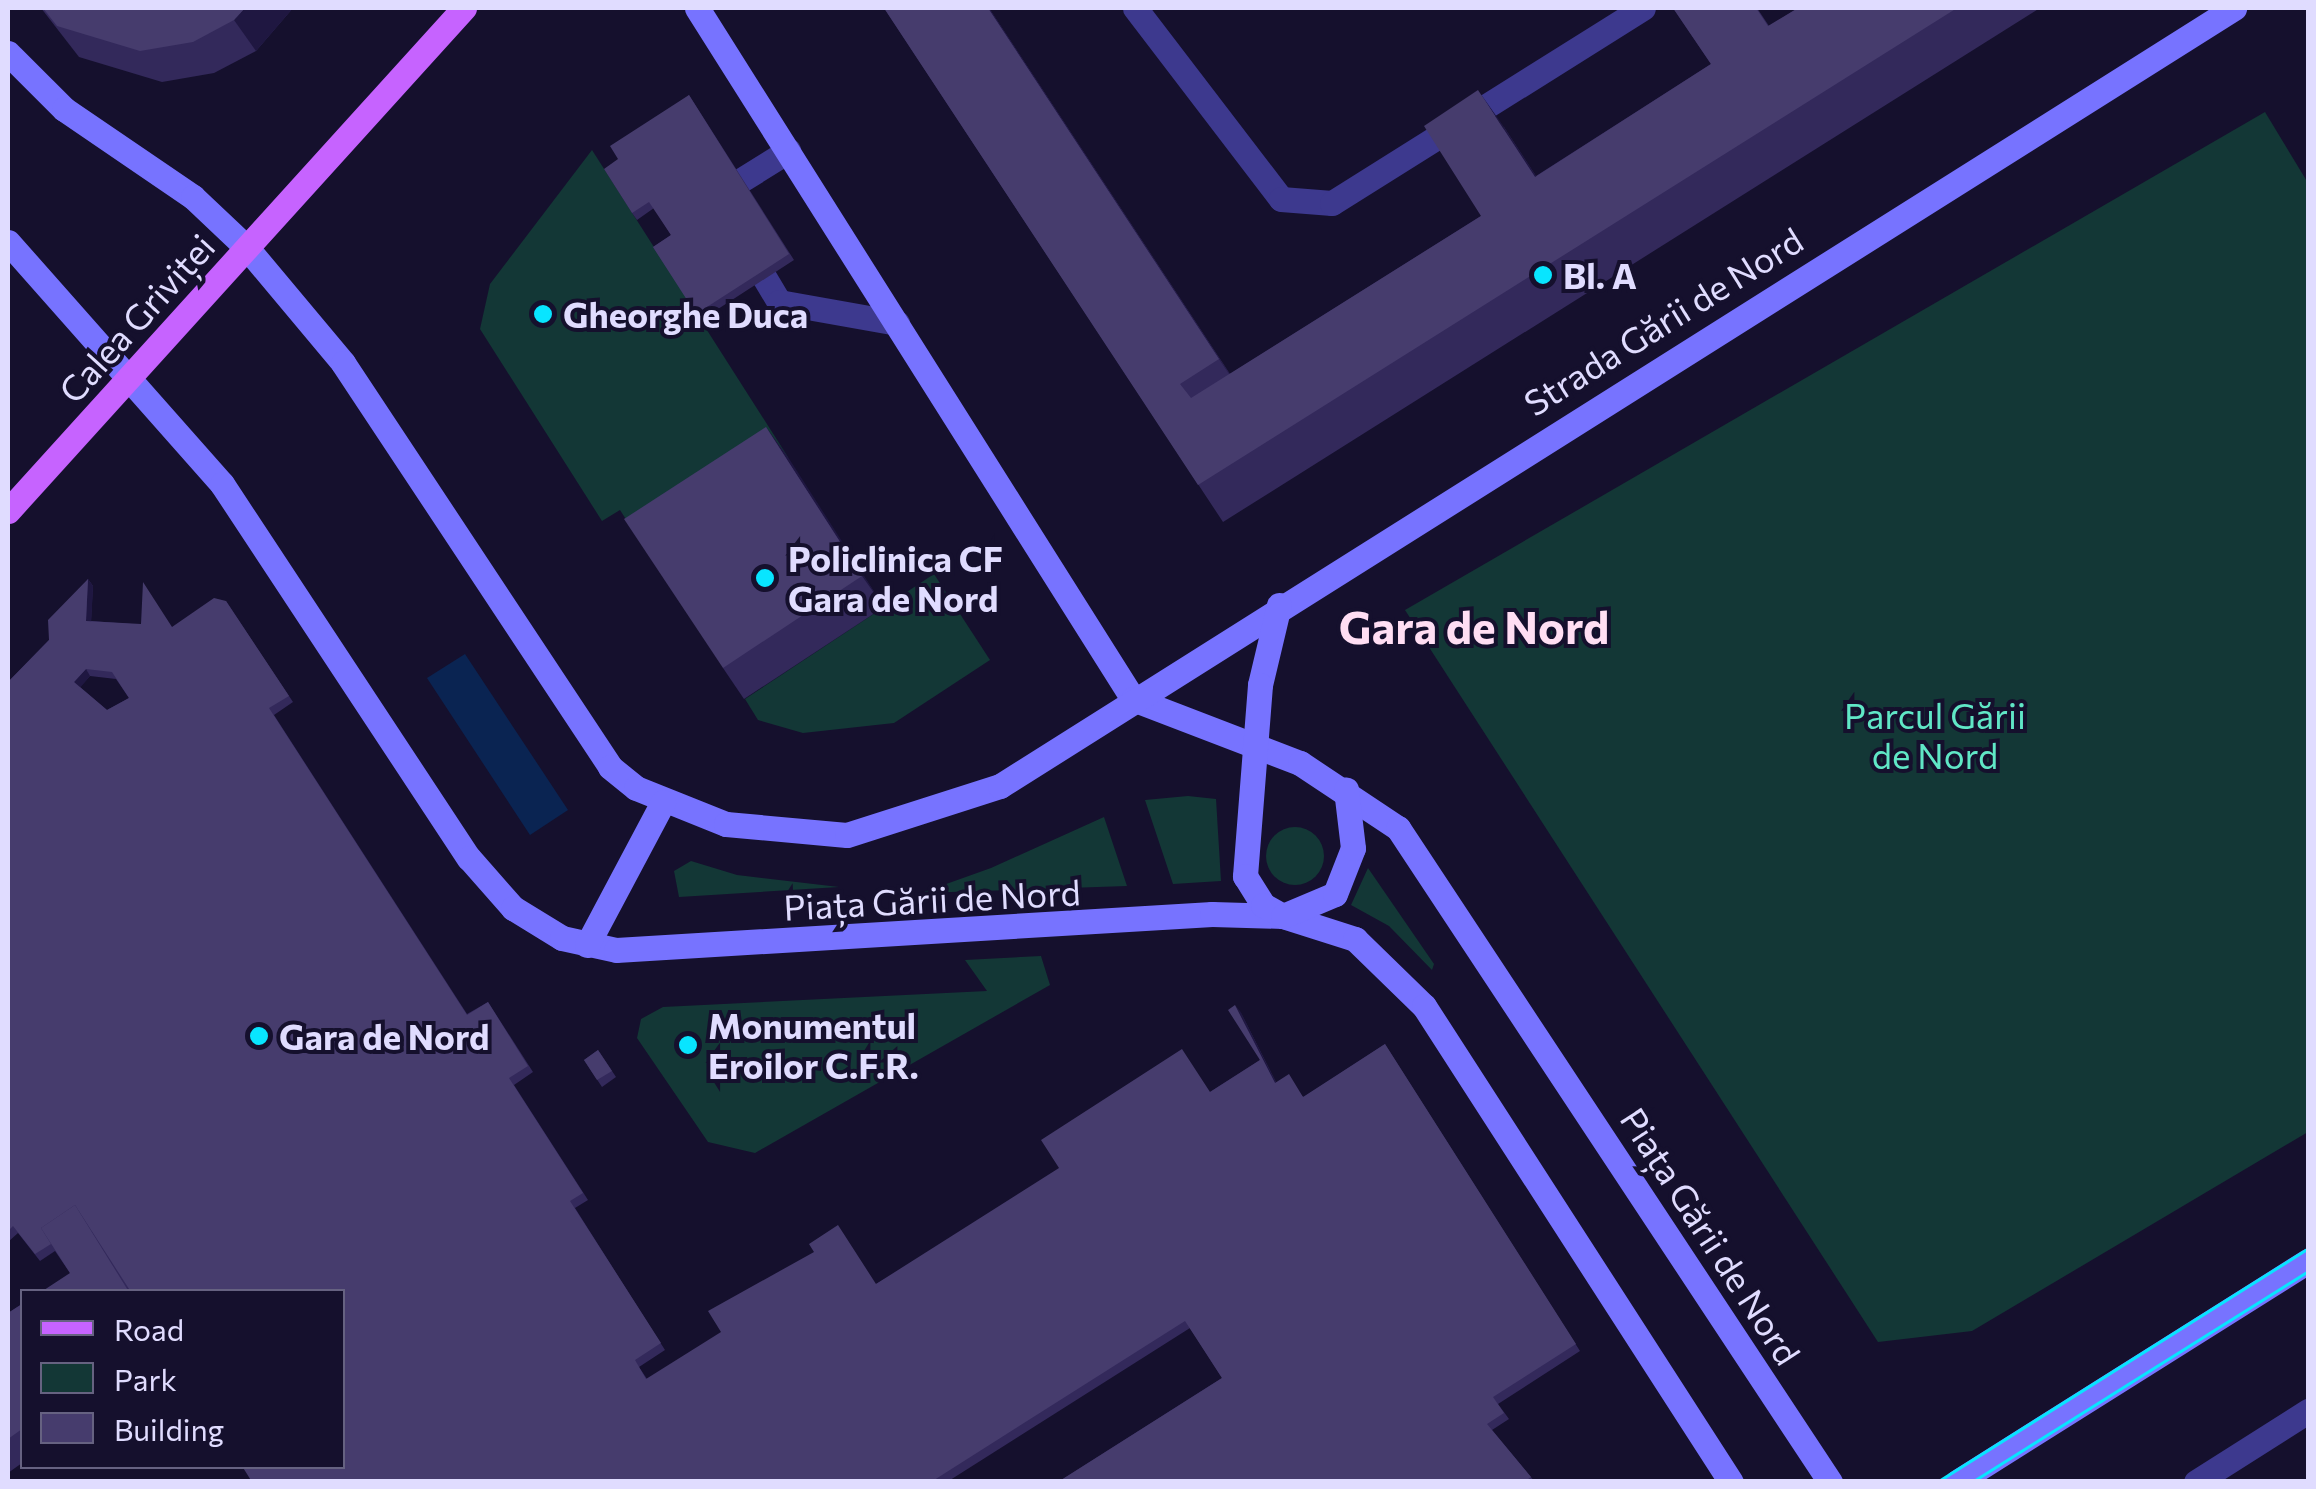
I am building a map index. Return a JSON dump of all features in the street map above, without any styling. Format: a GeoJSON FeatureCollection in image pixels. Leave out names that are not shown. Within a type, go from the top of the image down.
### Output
{"type":"FeatureCollection","features":[{"type":"Feature","properties":{"kind":"main road","name":"Calea Griviței"},"geometry":{"type":"LineString","coordinates":[[8,511],[464,8]]}},
{"type":"Feature","properties":{"kind":"main road"},"geometry":{"type":"LineString","coordinates":[[696,8],[1133,699]]}},
{"type":"Feature","properties":{"kind":"main road","name":"Strada Gării de Nord"},"geometry":{"type":"LineString","coordinates":[[1133,699],[2234,8]]}},
{"type":"Feature","properties":{"kind":"main road","name":"Piața Gării de Nord"},"geometry":{"type":"LineString","coordinates":[[8,53],[64,110],[193,197],[247,248],[344,362],[589,741],[663,802],[797,835],[897,825],[1000,786],[1133,699],[1255,743],[1346,789],[1398,828],[1439,878],[1830,1482]]}},
{"type":"Feature","properties":{"kind":"main road","name":"Piața Gării de Nord"},"geometry":{"type":"LineString","coordinates":[[8,242],[222,484],[492,888],[538,926],[586,946],[656,950],[1284,916],[1355,939],[1424,1006],[1731,1482]]}},
{"type":"Feature","properties":{"kind":"main road"},"geometry":{"type":"LineString","coordinates":[[1278,605],[1255,743],[1245,876],[1284,916],[1319,907],[1345,877],[1355,822],[1346,789]]}},
{"type":"Feature","properties":{"kind":"main road"},"geometry":{"type":"LineString","coordinates":[[586,946],[663,802]]}},
{"type":"Feature","properties":{"kind":"main road"},"geometry":{"type":"LineString","coordinates":[[1957,1482],[2308,1261]]}},
{"type":"Feature","properties":{"kind":"street"},"geometry":{"type":"LineString","coordinates":[[1135,8],[1281,199],[1332,204],[1643,8]]}},
{"type":"Feature","properties":{"kind":"street"},"geometry":{"type":"LineString","coordinates":[[788,151],[715,196],[780,302],[897,322]]}},
{"type":"Feature","properties":{"kind":"street"},"geometry":{"type":"LineString","coordinates":[[2196,1482],[2308,1411]]}},
{"type":"Feature","properties":{"kind":"green space","name":"Parcul Gării de Nord"},"geometry":{"type":"Polygon","coordinates":[[[2265,112],[2308,183],[2308,1132],[1972,1331],[1878,1342],[1405,610],[2265,112]]]}},
{"type":"Feature","properties":{"kind":"green space"},"geometry":{"type":"Polygon","coordinates":[[[592,150],[788,457],[645,549],[620,510],[602,521],[480,329],[490,284],[592,150]]]}},
{"type":"Feature","properties":{"kind":"green space"},"geometry":{"type":"Polygon","coordinates":[[[934,574],[990,660],[894,723],[803,733],[758,720],[745,699],[934,574]]]}},
{"type":"Feature","properties":{"kind":"green space"},"geometry":{"type":"Polygon","coordinates":[[[1188,796],[1216,799],[1221,881],[1173,884],[1145,800],[1188,796]]]}},
{"type":"Feature","properties":{"kind":"green space"},"geometry":{"type":"Polygon","coordinates":[[[1104,817],[1127,886],[921,893],[991,868],[1104,817]]]}},
{"type":"Feature","properties":{"kind":"green space"},"geometry":{"type":"Polygon","coordinates":[[[1295,827],[1315,836],[1324,856],[1315,876],[1295,885],[1275,876],[1266,856],[1275,836],[1295,827]]]}},
{"type":"Feature","properties":{"kind":"green space"},"geometry":{"type":"Polygon","coordinates":[[[691,861],[737,875],[839,887],[679,897],[674,871],[691,861]]]}},
{"type":"Feature","properties":{"kind":"green space"},"geometry":{"type":"Polygon","coordinates":[[[1368,868],[1434,964],[1432,970],[1389,926],[1351,905],[1368,868]]]}},
{"type":"Feature","properties":{"kind":"green space"},"geometry":{"type":"Polygon","coordinates":[[[1041,956],[1050,985],[755,1153],[708,1142],[637,1038],[641,1019],[663,1007],[987,991],[965,960],[1041,956]]]}},
{"type":"Feature","properties":{"kind":"water"},"geometry":{"type":"Polygon","coordinates":[[[465,654],[568,810],[530,835],[427,678],[465,654]]]}},
{"type":"Feature","properties":{"kind":"building"},"geometry":{"type":"Polygon","coordinates":[[[43,8],[245,8],[234,20],[193,42],[140,51],[57,26],[43,8]]]}},
{"type":"Feature","properties":{"kind":"building"},"geometry":{"type":"Polygon","coordinates":[[[884,8],[988,8],[1219,359],[1180,384],[1191,398],[1481,216],[1424,126],[1478,90],[1535,177],[1711,64],[1673,8],[1756,8],[1768,26],[1798,8],[1957,8],[1198,485],[884,8]]]}},
{"type":"Feature","properties":{"kind":"building"},"geometry":{"type":"Polygon","coordinates":[[[689,95],[789,254],[696,314],[653,247],[671,235],[649,202],[632,213],[604,169],[618,159],[610,146],[689,95]]]}},
{"type":"Feature","properties":{"kind":"building","name":"Policlinica CF Gara de Nord"},"geometry":{"type":"Polygon","coordinates":[[[766,427],[862,576],[723,668],[624,519],[766,427]]]}},
{"type":"Feature","properties":{"kind":"building","name":"Gara de Nord"},"geometry":{"type":"Polygon","coordinates":[[[88,579],[86,621],[141,624],[143,582],[172,627],[214,598],[226,601],[289,696],[269,708],[467,1015],[488,1002],[528,1066],[509,1078],[583,1193],[570,1201],[661,1343],[635,1360],[646,1379],[721,1332],[708,1311],[814,1252],[809,1244],[838,1225],[876,1284],[1059,1168],[1041,1140],[1182,1049],[1210,1092],[1260,1060],[1228,1010],[1235,1005],[1275,1083],[1289,1074],[1303,1097],[1385,1044],[1576,1344],[1493,1397],[1504,1413],[1487,1424],[1531,1477],[1524,1482],[1058,1482],[1222,1378],[1185,1321],[931,1482],[252,1482],[244,1469],[345,1469],[345,1289],[129,1289],[75,1205],[41,1228],[51,1244],[35,1254],[13,1226],[8,1231],[8,682],[49,640],[48,620],[88,579]],[[86,669],[74,682],[107,710],[129,698],[112,672],[86,669]]]}},
{"type":"Feature","properties":{"kind":"building"},"geometry":{"type":"Polygon","coordinates":[[[598,1050],[612,1071],[597,1080],[584,1060],[598,1050]]]}},
{"type":"Feature","properties":{"kind":"building"},"geometry":{"type":"Polygon","coordinates":[[[75,1205],[127,1289],[46,1289],[70,1273],[41,1228],[75,1205]]]}},
{"type":"Feature","properties":{"kind":"building"},"geometry":{"type":"Polygon","coordinates":[[[20,1305],[20,1430],[8,1439],[8,1313],[20,1305]]]}},
{"type":"Feature","properties":{"kind":"tram line"},"geometry":{"type":"LineString","coordinates":[[1937,1482],[2308,1248]]}},
{"type":"Feature","properties":{"kind":"tram line"},"geometry":{"type":"LineString","coordinates":[[1972,1482],[2308,1271]]}},
{"type":"Feature","properties":{"kind":"place","name":"Bl. A"},"geometry":{"type":"Point","coordinates":[1543,275]}},
{"type":"Feature","properties":{"kind":"place","name":"Gheorghe Duca"},"geometry":{"type":"Point","coordinates":[543,314]}},
{"type":"Feature","properties":{"kind":"place","name":"Policlinica CF Gara de Nord"},"geometry":{"type":"Point","coordinates":[765,578]}},
{"type":"Feature","properties":{"kind":"place","name":"Gara de Nord"},"geometry":{"type":"Point","coordinates":[259,1036]}},
{"type":"Feature","properties":{"kind":"place","name":"Monumentul Eroilor C.F.R."},"geometry":{"type":"Point","coordinates":[688,1045]}},
{"type":"Feature","properties":{"kind":"district","name":"Gara de Nord"},"geometry":{"type":"Point","coordinates":[1474,626]}}]}
